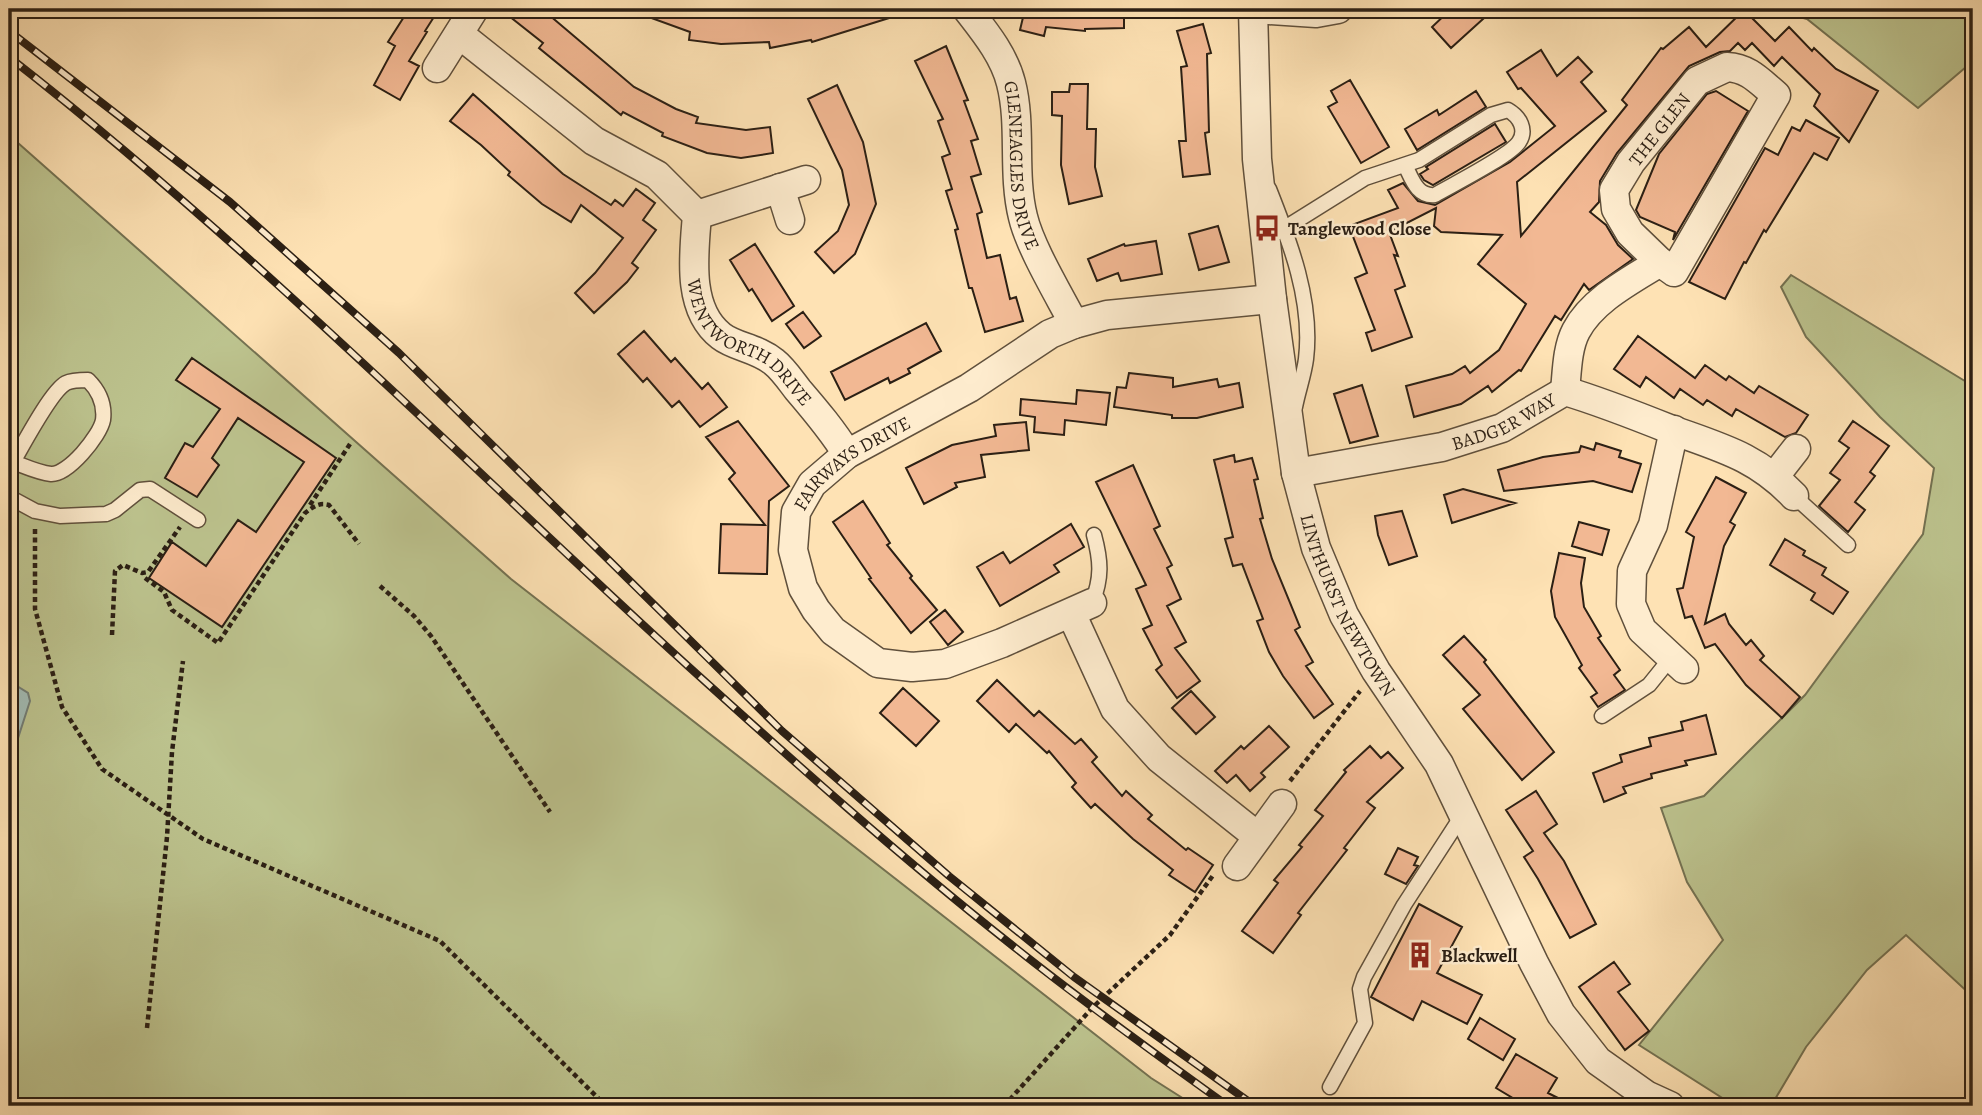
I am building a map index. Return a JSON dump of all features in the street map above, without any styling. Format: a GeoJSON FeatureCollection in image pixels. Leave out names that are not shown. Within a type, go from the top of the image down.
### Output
{"type":"FeatureCollection","features":[{"type":"Feature","properties":{"kind":"street"},"geometry":{"type":"LineString","coordinates":[[437,68],[474,9]]}},
{"type":"Feature","properties":{"kind":"street","name":"GLENEAGLES DRIVE"},"geometry":{"type":"LineString","coordinates":[[967,9],[1000,54],[1011,82],[1016,130],[1017,189],[1023,220],[1074,324]]}},
{"type":"Feature","properties":{"kind":"street"},"geometry":{"type":"LineString","coordinates":[[1253,9],[1316,13],[1338,9]]}},
{"type":"Feature","properties":{"kind":"street","name":"LINTHURST NEWTOWN"},"geometry":{"type":"LineString","coordinates":[[1253,9],[1257,159],[1272,299],[1296,473],[1316,548],[1344,615],[1376,671],[1439,764],[1561,1014],[1598,1061],[1646,1095],[1670,1106]]}},
{"type":"Feature","properties":{"kind":"street"},"geometry":{"type":"LineString","coordinates":[[459,34],[594,141],[657,175],[697,215],[793,184],[790,220]]}},
{"type":"Feature","properties":{"kind":"street","name":"THE GLEN"},"geometry":{"type":"LineString","coordinates":[[1727,67],[1740,68],[1752,74],[1776,95],[1674,272],[1660,262],[1630,233],[1616,209],[1614,190],[1631,162],[1697,80],[1727,67]]}},
{"type":"Feature","properties":{"kind":"street","name":"WENTWORTH DRIVE"},"geometry":{"type":"LineString","coordinates":[[697,215],[693,263],[697,292],[705,318],[722,337],[757,350],[775,363],[834,433],[847,454]]}},
{"type":"Feature","properties":{"kind":"street","name":"THE GLEN"},"geometry":{"type":"LineString","coordinates":[[1566,391],[1569,358],[1576,332],[1592,311],[1622,286],[1660,262]]}},
{"type":"Feature","properties":{"kind":"street","name":"FAIRWAYS DRIVE"},"geometry":{"type":"LineString","coordinates":[[1081,608],[1002,643],[945,664],[912,667],[878,663],[833,631],[803,588],[793,550],[796,512],[812,484],[847,454],[969,388],[1050,334],[1107,315],[1272,299]]}},
{"type":"Feature","properties":{"kind":"street","name":"BADGER WAY"},"geometry":{"type":"LineString","coordinates":[[1296,473],[1442,447],[1502,428],[1566,391],[1753,461],[1785,486]]}},
{"type":"Feature","properties":{"kind":"street"},"geometry":{"type":"LineString","coordinates":[[1674,430],[1653,525],[1632,570],[1631,604],[1642,630],[1677,664]]}},
{"type":"Feature","properties":{"kind":"street"},"geometry":{"type":"LineString","coordinates":[[1785,486],[1796,449]]}},
{"type":"Feature","properties":{"kind":"street"},"geometry":{"type":"LineString","coordinates":[[1081,608],[1115,709],[1159,758],[1257,836]]}},
{"type":"Feature","properties":{"kind":"street"},"geometry":{"type":"LineString","coordinates":[[1237,866],[1282,804]]}},
{"type":"Feature","properties":{"kind":"lane"},"geometry":{"type":"LineString","coordinates":[[1285,228],[1365,178],[1419,160],[1491,115],[1508,110],[1515,114],[1523,128],[1523,135],[1513,149],[1435,195],[1427,196],[1420,192],[1405,165]]}},
{"type":"Feature","properties":{"kind":"lane"},"geometry":{"type":"LineString","coordinates":[[1257,159],[1285,228],[1302,288],[1306,358],[1290,427]]}},
{"type":"Feature","properties":{"kind":"lane"},"geometry":{"type":"LineString","coordinates":[[88,380],[97,389],[102,404],[103,421],[95,436],[71,466],[51,474],[11,466],[58,389],[67,382],[88,380]]}},
{"type":"Feature","properties":{"kind":"lane"},"geometry":{"type":"LineString","coordinates":[[1785,486],[1848,545]]}},
{"type":"Feature","properties":{"kind":"lane"},"geometry":{"type":"LineString","coordinates":[[9,497],[35,511],[60,516],[106,514],[140,490],[150,489],[191,521]]}},
{"type":"Feature","properties":{"kind":"lane"},"geometry":{"type":"LineString","coordinates":[[1081,608],[1099,585],[1101,561],[1094,535]]}},
{"type":"Feature","properties":{"kind":"lane"},"geometry":{"type":"LineString","coordinates":[[1602,716],[1677,664]]}},
{"type":"Feature","properties":{"kind":"lane"},"geometry":{"type":"LineString","coordinates":[[1330,1087],[1365,1023],[1360,989],[1364,977],[1404,905],[1464,813]]}},
{"type":"Feature","properties":{"kind":"path"},"geometry":{"type":"LineString","coordinates":[[310,505],[350,444]]}},
{"type":"Feature","properties":{"kind":"path"},"geometry":{"type":"LineString","coordinates":[[145,578],[164,593],[172,610],[218,643],[305,513],[313,506],[322,503],[329,505],[359,544]]}},
{"type":"Feature","properties":{"kind":"path"},"geometry":{"type":"LineString","coordinates":[[35,511],[35,609],[62,707],[102,769],[203,839],[440,941],[606,1106]]}},
{"type":"Feature","properties":{"kind":"path"},"geometry":{"type":"LineString","coordinates":[[112,635],[115,572],[118,567],[123,565],[142,573],[148,572],[191,521]]}},
{"type":"Feature","properties":{"kind":"path"},"geometry":{"type":"LineString","coordinates":[[380,586],[414,616],[431,636],[550,812]]}},
{"type":"Feature","properties":{"kind":"path"},"geometry":{"type":"LineString","coordinates":[[147,1028],[183,661]]}},
{"type":"Feature","properties":{"kind":"path"},"geometry":{"type":"LineString","coordinates":[[1282,804],[1277,797],[1376,671]]}},
{"type":"Feature","properties":{"kind":"path"},"geometry":{"type":"LineString","coordinates":[[1004,1106],[1093,1007],[1170,935],[1225,858],[1237,866]]}},
{"type":"Feature","properties":{"kind":"green space"},"geometry":{"type":"Polygon","coordinates":[[[1770,9],[1973,9],[1973,61],[1918,108],[1807,19],[1770,9]]]}},
{"type":"Feature","properties":{"kind":"green space"},"geometry":{"type":"Polygon","coordinates":[[[9,135],[511,579],[1151,1078],[1195,1106],[9,1106],[9,135]]]}},
{"type":"Feature","properties":{"kind":"green space"},"geometry":{"type":"Polygon","coordinates":[[[1791,275],[1973,386],[1973,997],[1906,935],[1867,970],[1806,1047],[1771,1106],[1735,1106],[1639,1045],[1723,940],[1687,882],[1661,808],[1704,796],[1805,695],[1923,534],[1934,468],[1880,417],[1806,337],[1781,287],[1791,275]]]}},
{"type":"Feature","properties":{"kind":"water"},"geometry":{"type":"Polygon","coordinates":[[[9,681],[28,693],[30,701],[9,766],[9,681]]]}},
{"type":"Feature","properties":{"kind":"building"},"geometry":{"type":"Polygon","coordinates":[[[409,9],[439,9],[409,61],[419,66],[400,100],[374,85],[395,46],[388,42],[409,9]]]}},
{"type":"Feature","properties":{"kind":"building"},"geometry":{"type":"Polygon","coordinates":[[[500,9],[542,9],[634,87],[698,117],[696,123],[746,130],[770,127],[773,153],[741,158],[707,153],[662,136],[663,133],[623,112],[621,115],[539,48],[543,43],[500,9]]]}},
{"type":"Feature","properties":{"kind":"building"},"geometry":{"type":"Polygon","coordinates":[[[688,9],[721,13],[721,18],[769,16],[796,11],[796,14],[817,9],[901,9],[902,14],[812,42],[811,40],[770,48],[769,42],[721,44],[689,40],[690,32],[632,11],[688,9]]]}},
{"type":"Feature","properties":{"kind":"building"},"geometry":{"type":"Polygon","coordinates":[[[1025,9],[1124,9],[1124,28],[1085,31],[1046,27],[1044,36],[1020,30],[1025,9]]]}},
{"type":"Feature","properties":{"kind":"building"},"geometry":{"type":"Polygon","coordinates":[[[1451,9],[1494,9],[1451,48],[1432,27],[1451,9]]]}},
{"type":"Feature","properties":{"kind":"building"},"geometry":{"type":"Polygon","coordinates":[[[1744,10],[1775,41],[1789,27],[1812,51],[1814,48],[1836,69],[1878,91],[1849,142],[1814,106],[1820,94],[1782,57],[1774,66],[1752,43],[1745,50],[1738,43],[1730,51],[1720,52],[1689,66],[1617,153],[1600,181],[1599,202],[1590,212],[1606,225],[1618,245],[1633,259],[1589,290],[1584,284],[1561,320],[1555,316],[1521,371],[1492,392],[1488,386],[1461,404],[1414,417],[1406,386],[1452,374],[1465,366],[1470,373],[1499,350],[1526,304],[1478,264],[1502,235],[1441,232],[1434,226],[1436,208],[1389,232],[1405,286],[1395,290],[1412,337],[1372,351],[1366,333],[1375,330],[1355,278],[1367,273],[1349,226],[1398,208],[1388,190],[1403,183],[1418,201],[1435,205],[1510,162],[1555,126],[1521,88],[1518,89],[1507,72],[1541,50],[1557,76],[1578,57],[1592,72],[1581,82],[1606,111],[1517,182],[1521,236],[1627,105],[1622,100],[1661,48],[1689,27],[1706,47],[1744,10]]]}},
{"type":"Feature","properties":{"kind":"building"},"geometry":{"type":"Polygon","coordinates":[[[1203,24],[1211,53],[1207,54],[1209,132],[1205,133],[1210,174],[1183,177],[1179,141],[1186,141],[1181,67],[1187,66],[1177,31],[1203,24]]]}},
{"type":"Feature","properties":{"kind":"building"},"geometry":{"type":"Polygon","coordinates":[[[946,46],[968,100],[964,101],[978,139],[971,141],[981,174],[971,177],[982,212],[977,214],[987,258],[1000,255],[1010,299],[1016,297],[1023,321],[985,332],[972,288],[969,288],[955,230],[958,229],[946,191],[952,189],[942,157],[950,154],[938,121],[943,119],[915,61],[946,46]]]}},
{"type":"Feature","properties":{"kind":"building"},"geometry":{"type":"Polygon","coordinates":[[[1350,80],[1389,147],[1361,163],[1328,107],[1337,102],[1331,91],[1350,80]]]}},
{"type":"Feature","properties":{"kind":"building"},"geometry":{"type":"Polygon","coordinates":[[[1070,84],[1088,84],[1087,129],[1096,129],[1095,167],[1102,196],[1069,204],[1061,165],[1062,116],[1052,115],[1052,92],[1069,92],[1070,84]]]}},
{"type":"Feature","properties":{"kind":"building"},"geometry":{"type":"Polygon","coordinates":[[[837,85],[863,142],[876,204],[855,254],[834,273],[815,252],[838,231],[849,205],[842,170],[808,99],[837,85]]]}},
{"type":"Feature","properties":{"kind":"building"},"geometry":{"type":"Polygon","coordinates":[[[1476,91],[1486,107],[1417,150],[1405,129],[1437,110],[1439,115],[1476,91]]]}},
{"type":"Feature","properties":{"kind":"building"},"geometry":{"type":"Polygon","coordinates":[[[1716,91],[1748,111],[1673,240],[1675,232],[1640,217],[1636,210],[1659,154],[1707,94],[1716,91]]]}},
{"type":"Feature","properties":{"kind":"building"},"geometry":{"type":"Polygon","coordinates":[[[473,94],[563,174],[611,205],[615,200],[623,206],[636,189],[655,203],[643,220],[656,230],[632,263],[638,268],[594,313],[575,293],[623,238],[581,205],[571,222],[542,204],[508,175],[510,172],[481,145],[450,121],[473,94]]]}},
{"type":"Feature","properties":{"kind":"building"},"geometry":{"type":"Polygon","coordinates":[[[1806,120],[1839,138],[1827,160],[1814,153],[1766,232],[1764,230],[1746,263],[1744,262],[1725,299],[1689,282],[1765,148],[1778,155],[1792,127],[1800,131],[1806,120]]]}},
{"type":"Feature","properties":{"kind":"building"},"geometry":{"type":"Polygon","coordinates":[[[1495,124],[1506,142],[1433,185],[1424,180],[1420,174],[1428,169],[1426,167],[1495,124]]]}},
{"type":"Feature","properties":{"kind":"building"},"geometry":{"type":"Polygon","coordinates":[[[1218,226],[1229,262],[1199,270],[1189,234],[1218,226]]]}},
{"type":"Feature","properties":{"kind":"building"},"geometry":{"type":"Polygon","coordinates":[[[1156,241],[1162,274],[1121,281],[1118,273],[1097,281],[1088,259],[1124,244],[1156,241]]]}},
{"type":"Feature","properties":{"kind":"building"},"geometry":{"type":"Polygon","coordinates":[[[755,244],[794,306],[772,321],[730,260],[755,244]]]}},
{"type":"Feature","properties":{"kind":"building"},"geometry":{"type":"Polygon","coordinates":[[[803,312],[821,336],[804,348],[786,324],[803,312]]]}},
{"type":"Feature","properties":{"kind":"building"},"geometry":{"type":"Polygon","coordinates":[[[926,323],[941,351],[908,369],[910,373],[890,383],[888,378],[845,400],[831,372],[926,323]]]}},
{"type":"Feature","properties":{"kind":"building"},"geometry":{"type":"Polygon","coordinates":[[[644,331],[671,362],[675,358],[702,389],[708,383],[727,407],[700,427],[679,401],[672,407],[647,378],[643,382],[618,354],[644,331]]]}},
{"type":"Feature","properties":{"kind":"building"},"geometry":{"type":"Polygon","coordinates":[[[1638,336],[1695,378],[1705,365],[1726,380],[1729,376],[1754,393],[1759,386],[1808,415],[1796,433],[1785,437],[1736,409],[1732,416],[1707,400],[1703,405],[1680,389],[1674,398],[1646,377],[1640,387],[1614,369],[1638,336]]]}},
{"type":"Feature","properties":{"kind":"building"},"geometry":{"type":"Polygon","coordinates":[[[192,358],[336,458],[222,627],[149,578],[172,542],[206,566],[238,520],[256,532],[304,462],[238,418],[212,458],[219,465],[197,497],[165,478],[185,443],[193,447],[220,409],[176,380],[192,358]]]}},
{"type":"Feature","properties":{"kind":"building"},"geometry":{"type":"Polygon","coordinates":[[[1129,373],[1173,378],[1173,387],[1217,379],[1219,387],[1239,383],[1243,407],[1197,418],[1172,418],[1172,415],[1114,407],[1117,387],[1126,388],[1129,373]]]}},
{"type":"Feature","properties":{"kind":"building"},"geometry":{"type":"Polygon","coordinates":[[[1362,385],[1378,436],[1350,443],[1334,394],[1362,385]]]}},
{"type":"Feature","properties":{"kind":"building"},"geometry":{"type":"Polygon","coordinates":[[[1077,390],[1110,393],[1106,425],[1065,420],[1064,435],[1034,432],[1035,417],[1020,415],[1021,399],[1076,404],[1077,390]]]}},
{"type":"Feature","properties":{"kind":"building"},"geometry":{"type":"Polygon","coordinates":[[[738,421],[789,486],[769,501],[767,574],[719,573],[721,524],[765,525],[729,479],[735,473],[706,437],[738,421]]]}},
{"type":"Feature","properties":{"kind":"building"},"geometry":{"type":"Polygon","coordinates":[[[1853,421],[1889,446],[1870,472],[1875,476],[1855,502],[1865,510],[1848,532],[1819,506],[1840,480],[1830,473],[1849,448],[1839,441],[1853,421]]]}},
{"type":"Feature","properties":{"kind":"building"},"geometry":{"type":"Polygon","coordinates":[[[1026,422],[1029,450],[981,455],[985,477],[955,483],[957,487],[924,504],[906,468],[952,445],[996,436],[994,425],[1026,422]]]}},
{"type":"Feature","properties":{"kind":"building"},"geometry":{"type":"Polygon","coordinates":[[[1596,443],[1621,451],[1619,457],[1641,464],[1632,492],[1593,481],[1504,491],[1498,470],[1543,457],[1579,452],[1581,446],[1594,450],[1596,443]]]}},
{"type":"Feature","properties":{"kind":"building"},"geometry":{"type":"Polygon","coordinates":[[[1234,455],[1235,462],[1252,458],[1258,479],[1254,480],[1263,518],[1260,519],[1272,559],[1300,627],[1295,630],[1313,662],[1306,666],[1333,704],[1314,718],[1269,652],[1257,621],[1263,619],[1242,564],[1233,566],[1225,539],[1233,537],[1214,460],[1234,455]]]}},
{"type":"Feature","properties":{"kind":"building"},"geometry":{"type":"Polygon","coordinates":[[[1133,465],[1160,526],[1154,529],[1172,565],[1167,568],[1181,599],[1167,606],[1186,642],[1175,648],[1200,681],[1177,698],[1156,670],[1162,665],[1143,629],[1152,625],[1136,589],[1146,585],[1096,482],[1133,465]]]}},
{"type":"Feature","properties":{"kind":"building"},"geometry":{"type":"Polygon","coordinates":[[[1716,477],[1746,493],[1730,522],[1735,525],[1724,546],[1705,624],[1725,614],[1729,624],[1746,645],[1751,640],[1764,656],[1760,660],[1800,697],[1782,718],[1746,685],[1715,644],[1705,648],[1692,616],[1685,618],[1677,589],[1683,588],[1694,537],[1686,532],[1716,477]]]}},
{"type":"Feature","properties":{"kind":"building"},"geometry":{"type":"Polygon","coordinates":[[[1463,489],[1515,503],[1452,523],[1444,495],[1463,489]]]}},
{"type":"Feature","properties":{"kind":"building"},"geometry":{"type":"Polygon","coordinates":[[[863,501],[890,543],[887,545],[937,610],[911,633],[869,579],[871,578],[833,522],[863,501]]]}},
{"type":"Feature","properties":{"kind":"building"},"geometry":{"type":"Polygon","coordinates":[[[1402,511],[1417,556],[1389,565],[1378,535],[1375,516],[1402,511]]]}},
{"type":"Feature","properties":{"kind":"building"},"geometry":{"type":"Polygon","coordinates":[[[1579,522],[1609,530],[1602,555],[1572,546],[1579,522]]]}},
{"type":"Feature","properties":{"kind":"building"},"geometry":{"type":"Polygon","coordinates":[[[1071,524],[1084,547],[1054,565],[1059,572],[1000,606],[977,567],[1003,552],[1010,563],[1071,524]]]}},
{"type":"Feature","properties":{"kind":"building"},"geometry":{"type":"Polygon","coordinates":[[[1785,539],[1805,551],[1803,555],[1826,568],[1822,575],[1848,592],[1833,614],[1811,600],[1815,593],[1770,565],[1785,539]]]}},
{"type":"Feature","properties":{"kind":"building"},"geometry":{"type":"Polygon","coordinates":[[[1559,553],[1585,558],[1581,583],[1584,607],[1601,636],[1598,638],[1620,670],[1614,675],[1625,690],[1598,707],[1591,697],[1597,693],[1579,668],[1582,665],[1555,617],[1551,591],[1559,553]]]}},
{"type":"Feature","properties":{"kind":"building"},"geometry":{"type":"Polygon","coordinates":[[[945,610],[963,632],[948,645],[930,622],[945,610]]]}},
{"type":"Feature","properties":{"kind":"building"},"geometry":{"type":"Polygon","coordinates":[[[1464,636],[1486,660],[1484,662],[1554,752],[1522,780],[1463,709],[1480,695],[1443,655],[1464,636]]]}},
{"type":"Feature","properties":{"kind":"building"},"geometry":{"type":"Polygon","coordinates":[[[997,680],[1034,716],[1039,711],[1075,744],[1081,739],[1097,757],[1092,762],[1122,796],[1126,791],[1152,815],[1148,819],[1186,850],[1188,848],[1213,865],[1195,892],[1169,875],[1173,870],[1133,839],[1095,804],[1091,808],[1072,787],[1076,783],[1049,751],[1047,753],[1016,724],[1009,732],[977,701],[997,680]]]}},
{"type":"Feature","properties":{"kind":"building"},"geometry":{"type":"Polygon","coordinates":[[[903,688],[939,721],[916,746],[880,713],[903,688]]]}},
{"type":"Feature","properties":{"kind":"building"},"geometry":{"type":"Polygon","coordinates":[[[1191,691],[1215,717],[1196,734],[1172,708],[1191,691]]]}},
{"type":"Feature","properties":{"kind":"building"},"geometry":{"type":"Polygon","coordinates":[[[1706,715],[1716,754],[1685,761],[1687,765],[1651,774],[1652,778],[1623,787],[1626,793],[1604,802],[1593,773],[1622,762],[1620,755],[1651,746],[1649,738],[1683,730],[1681,722],[1706,715]]]}},
{"type":"Feature","properties":{"kind":"building"},"geometry":{"type":"Polygon","coordinates":[[[1269,726],[1289,747],[1261,773],[1265,777],[1250,791],[1236,775],[1227,783],[1215,771],[1241,746],[1244,749],[1269,726]]]}},
{"type":"Feature","properties":{"kind":"building"},"geometry":{"type":"Polygon","coordinates":[[[1370,746],[1381,758],[1388,752],[1403,768],[1367,802],[1375,808],[1344,848],[1347,850],[1298,913],[1301,915],[1273,953],[1242,931],[1278,883],[1274,880],[1302,847],[1299,845],[1323,816],[1315,810],[1346,772],[1344,770],[1370,746]]]}},
{"type":"Feature","properties":{"kind":"building"},"geometry":{"type":"Polygon","coordinates":[[[1536,791],[1557,824],[1544,833],[1564,861],[1596,924],[1570,938],[1524,857],[1533,851],[1506,810],[1536,791]]]}},
{"type":"Feature","properties":{"kind":"building"},"geometry":{"type":"Polygon","coordinates":[[[1398,848],[1418,857],[1414,865],[1418,866],[1406,884],[1385,874],[1398,848]]]}},
{"type":"Feature","properties":{"kind":"building","name":"Blackwell"},"geometry":{"type":"Polygon","coordinates":[[[1419,904],[1462,927],[1437,973],[1482,995],[1467,1024],[1422,1001],[1413,1020],[1371,997],[1419,904]]]}},
{"type":"Feature","properties":{"kind":"building"},"geometry":{"type":"Polygon","coordinates":[[[1614,962],[1630,984],[1618,992],[1649,1031],[1625,1050],[1579,987],[1614,962]]]}},
{"type":"Feature","properties":{"kind":"building"},"geometry":{"type":"Polygon","coordinates":[[[1480,1018],[1515,1039],[1503,1060],[1468,1039],[1480,1018]]]}},
{"type":"Feature","properties":{"kind":"building"},"geometry":{"type":"Polygon","coordinates":[[[1516,1054],[1557,1078],[1548,1093],[1574,1106],[1526,1106],[1496,1088],[1516,1054]]]}},
{"type":"Feature","properties":{"kind":"railway"},"geometry":{"type":"LineString","coordinates":[[9,31],[230,202],[399,353],[782,731],[949,876],[1074,977],[1255,1106]]}},
{"type":"Feature","properties":{"kind":"railway"},"geometry":{"type":"LineString","coordinates":[[9,57],[98,128],[270,278],[689,667],[886,842],[1062,984],[1228,1106]]}},
{"type":"Feature","properties":{"kind":"place","name":"Tanglewood Close"},"geometry":{"type":"Point","coordinates":[1267,228]}},
{"type":"Feature","properties":{"kind":"place","name":"Blackwell"},"geometry":{"type":"Point","coordinates":[1420,955]}}]}
